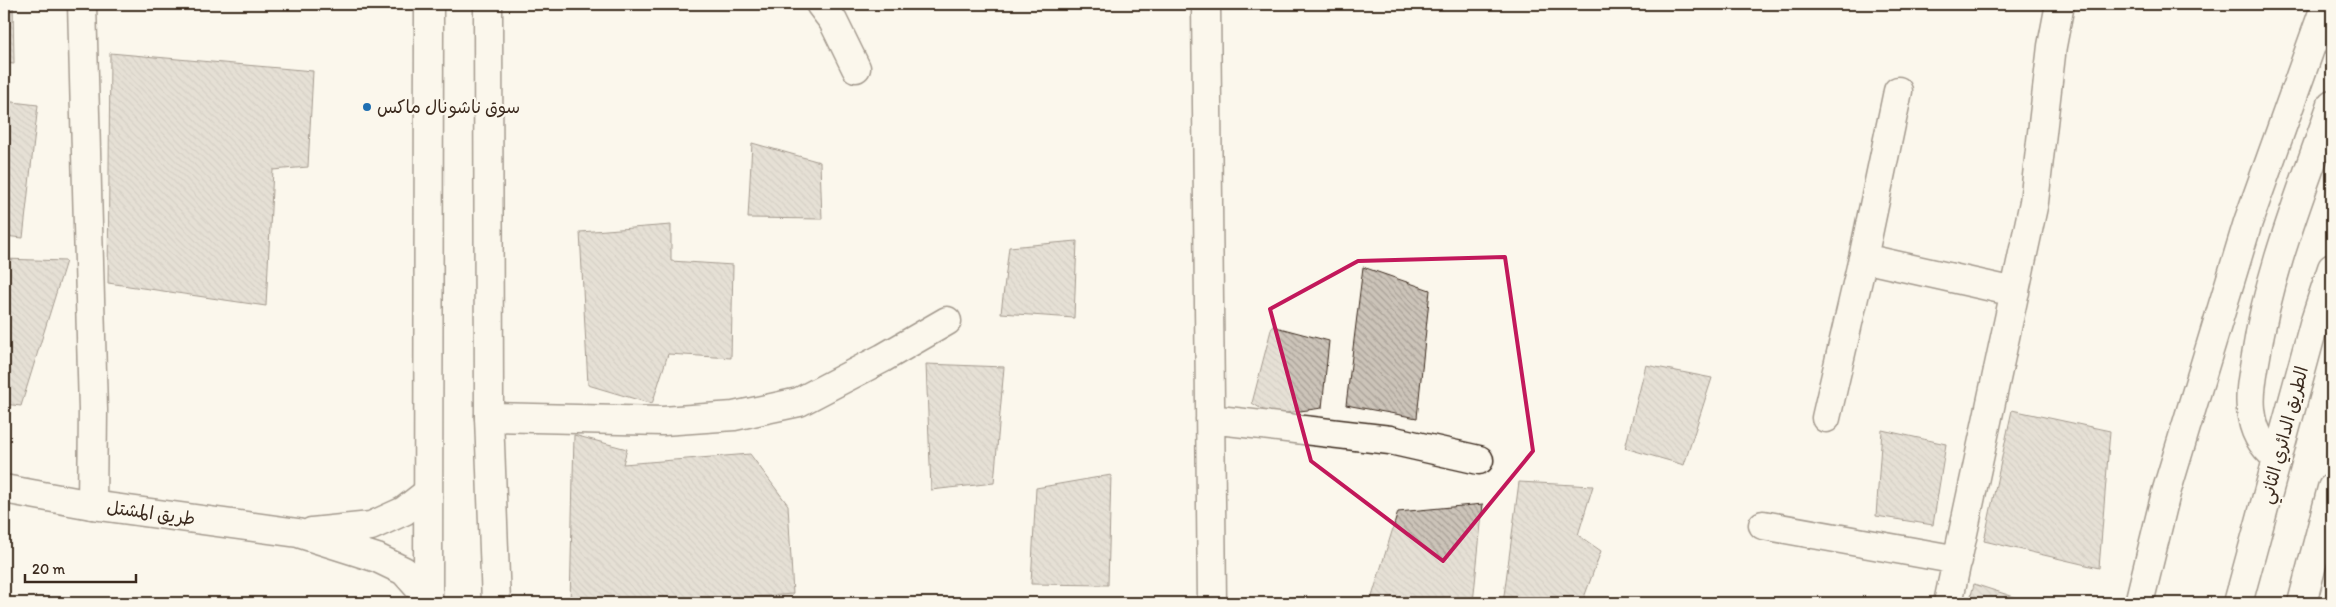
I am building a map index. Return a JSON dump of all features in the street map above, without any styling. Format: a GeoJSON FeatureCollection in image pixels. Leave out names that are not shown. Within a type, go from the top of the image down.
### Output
{"type":"FeatureCollection","features":[{"type":"Feature","properties":{"kind":"main road"},"geometry":{"type":"LineString","coordinates":[[82,4],[94,410],[92,505]]}},
{"type":"Feature","properties":{"kind":"main road"},"geometry":{"type":"LineString","coordinates":[[428,4],[428,601]]}},
{"type":"Feature","properties":{"kind":"main road"},"geometry":{"type":"LineString","coordinates":[[488,4],[489,417],[496,603]]}},
{"type":"Feature","properties":{"kind":"main road"},"geometry":{"type":"LineString","coordinates":[[820,4],[833,21],[856,68]]}},
{"type":"Feature","properties":{"kind":"main road"},"geometry":{"type":"LineString","coordinates":[[1206,4],[1212,603]]}},
{"type":"Feature","properties":{"kind":"main road"},"geometry":{"type":"LineString","coordinates":[[1948,603],[2034,202],[2052,46],[2060,4]]}},
{"type":"Feature","properties":{"kind":"main road"},"geometry":{"type":"LineString","coordinates":[[2139,603],[2166,493],[2248,222],[2326,4]]}},
{"type":"Feature","properties":{"kind":"main road"},"geometry":{"type":"LineString","coordinates":[[1826,418],[1863,258],[1898,90]]}},
{"type":"Feature","properties":{"kind":"main road"},"geometry":{"type":"LineString","coordinates":[[2277,458],[2258,439],[2254,426],[2250,398],[2255,360],[2274,271],[2332,104]]}},
{"type":"Feature","properties":{"kind":"main road"},"geometry":{"type":"LineString","coordinates":[[1863,258],[2015,292]]}},
{"type":"Feature","properties":{"kind":"main road","name":"الطريق الدائري الثاني"},"geometry":{"type":"LineString","coordinates":[[2238,603],[2315,320],[2332,268]]}},
{"type":"Feature","properties":{"kind":"main road"},"geometry":{"type":"LineString","coordinates":[[489,417],[663,421],[734,416],[799,402],[883,358],[947,321]]}},
{"type":"Feature","properties":{"kind":"main road"},"geometry":{"type":"LineString","coordinates":[[1210,419],[1390,440],[1478,460]]}},
{"type":"Feature","properties":{"kind":"main road"},"geometry":{"type":"LineString","coordinates":[[2302,603],[2332,488]]}},
{"type":"Feature","properties":{"kind":"main road","name":"طريق المشتل"},"geometry":{"type":"LineString","coordinates":[[4,489],[92,505],[298,533],[378,558],[404,571],[428,601]]}},
{"type":"Feature","properties":{"kind":"main road","name":"طريق المشتل"},"geometry":{"type":"LineString","coordinates":[[298,533],[371,526],[404,511],[427,493]]}},
{"type":"Feature","properties":{"kind":"main road"},"geometry":{"type":"LineString","coordinates":[[1763,525],[1958,560]]}},
{"type":"Feature","properties":{"kind":"highlighted area"},"geometry":{"type":"Polygon","coordinates":[[[1505,257],[1533,451],[1443,561],[1311,461],[1270,309],[1358,261],[1505,257]]]}},
{"type":"Feature","properties":{"kind":"building"},"geometry":{"type":"Polygon","coordinates":[[[4,4],[13,4],[14,64],[4,63],[4,4]]]}},
{"type":"Feature","properties":{"kind":"building"},"geometry":{"type":"Polygon","coordinates":[[[110,53],[313,71],[308,167],[273,170],[266,306],[108,283],[110,53]]]}},
{"type":"Feature","properties":{"kind":"building"},"geometry":{"type":"Polygon","coordinates":[[[4,101],[38,105],[23,238],[4,236],[4,101]]]}},
{"type":"Feature","properties":{"kind":"building"},"geometry":{"type":"Polygon","coordinates":[[[752,143],[820,162],[822,219],[748,218],[752,143]]]}},
{"type":"Feature","properties":{"kind":"building"},"geometry":{"type":"Polygon","coordinates":[[[671,225],[671,261],[733,265],[731,358],[668,354],[652,404],[588,385],[580,232],[671,225]]]}},
{"type":"Feature","properties":{"kind":"building"},"geometry":{"type":"Polygon","coordinates":[[[1077,241],[1074,318],[1001,313],[1009,247],[1077,241]]]}},
{"type":"Feature","properties":{"kind":"building"},"geometry":{"type":"Polygon","coordinates":[[[4,259],[66,261],[21,406],[4,404],[4,259]]]}},
{"type":"Feature","properties":{"kind":"building"},"geometry":{"type":"Polygon","coordinates":[[[1363,267],[1430,290],[1417,418],[1346,405],[1363,267]]]}},
{"type":"Feature","properties":{"kind":"building"},"geometry":{"type":"Polygon","coordinates":[[[1272,326],[1329,341],[1322,408],[1271,415],[1252,403],[1272,326]]]}},
{"type":"Feature","properties":{"kind":"building"},"geometry":{"type":"Polygon","coordinates":[[[926,364],[1004,367],[994,483],[931,490],[926,364]]]}},
{"type":"Feature","properties":{"kind":"building"},"geometry":{"type":"Polygon","coordinates":[[[1646,365],[1712,378],[1684,465],[1625,448],[1646,365]]]}},
{"type":"Feature","properties":{"kind":"building"},"geometry":{"type":"Polygon","coordinates":[[[2012,410],[2110,431],[2099,568],[1984,541],[2012,410]]]}},
{"type":"Feature","properties":{"kind":"building"},"geometry":{"type":"Polygon","coordinates":[[[1882,430],[1946,444],[1933,525],[1876,516],[1882,430]]]}},
{"type":"Feature","properties":{"kind":"building"},"geometry":{"type":"Polygon","coordinates":[[[574,435],[627,449],[623,464],[750,454],[788,505],[793,594],[680,603],[570,603],[574,435]]]}},
{"type":"Feature","properties":{"kind":"building"},"geometry":{"type":"Polygon","coordinates":[[[1111,475],[1108,585],[1031,584],[1036,488],[1111,475]]]}},
{"type":"Feature","properties":{"kind":"building"},"geometry":{"type":"Polygon","coordinates":[[[1519,482],[1593,486],[1578,535],[1601,551],[1582,603],[1503,603],[1519,482]]]}},
{"type":"Feature","properties":{"kind":"building"},"geometry":{"type":"Polygon","coordinates":[[[1483,504],[1473,603],[1370,603],[1398,512],[1483,504]]]}},
{"type":"Feature","properties":{"kind":"building"},"geometry":{"type":"Polygon","coordinates":[[[1974,584],[2033,603],[1969,603],[1974,584]]]}},
{"type":"Feature","properties":{"kind":"place","name":"سوق ناشونال ماكس"},"geometry":{"type":"Point","coordinates":[367,107]}}]}
